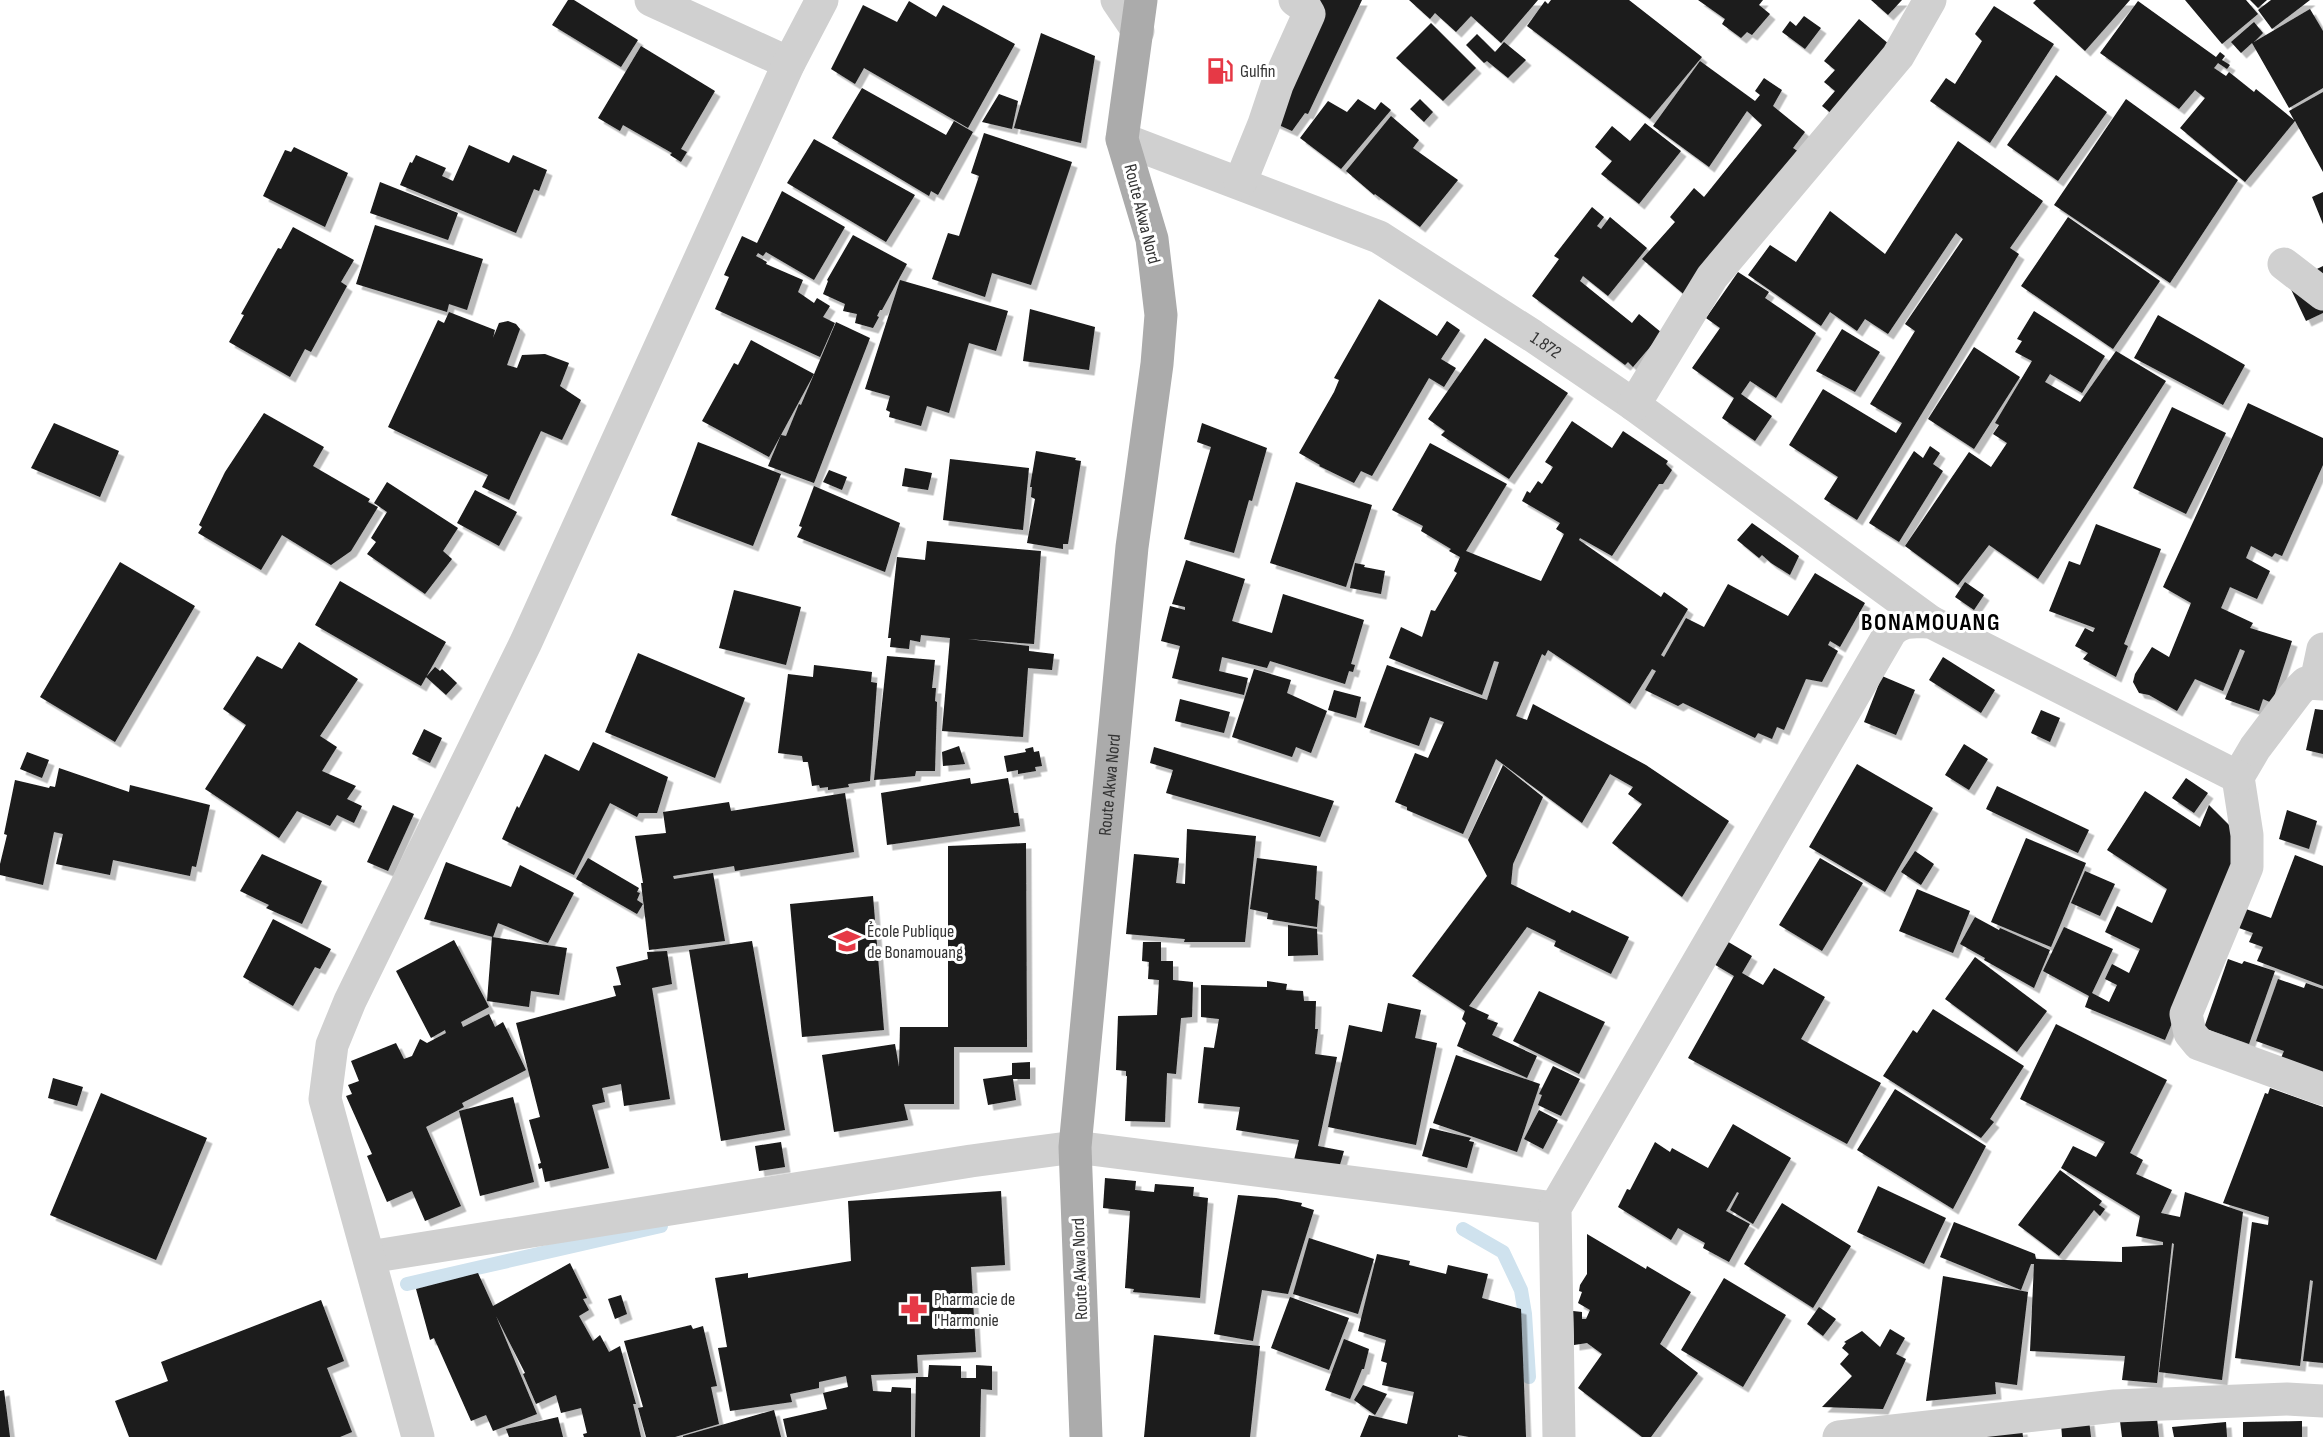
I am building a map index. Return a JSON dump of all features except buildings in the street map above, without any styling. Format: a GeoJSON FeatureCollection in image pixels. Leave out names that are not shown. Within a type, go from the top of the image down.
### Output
{"type":"FeatureCollection","features":[{"type":"Feature","properties":{"kind":"main road"},"geometry":{"type":"LineString","coordinates":[[1122,139],[1139,15]]}},
{"type":"Feature","properties":{"kind":"main road","name":"Route Akwa Nord"},"geometry":{"type":"LineString","coordinates":[[1086,1437],[1075,1147],[1132,547],[1157,364],[1161,315],[1152,239],[1122,139]]}},
{"type":"Feature","properties":{"kind":"street"},"geometry":{"type":"LineString","coordinates":[[651,0],[789,63]]}},
{"type":"Feature","properties":{"kind":"street"},"geometry":{"type":"LineString","coordinates":[[418,1437],[325,1098],[332,1045],[350,1000],[526,642],[789,63],[822,0]]}},
{"type":"Feature","properties":{"kind":"street"},"geometry":{"type":"LineString","coordinates":[[1117,0],[1139,15]]}},
{"type":"Feature","properties":{"kind":"street"},"geometry":{"type":"LineString","coordinates":[[1240,183],[1277,85],[1309,14],[1305,7],[1295,0]]}},
{"type":"Feature","properties":{"kind":"street"},"geometry":{"type":"LineString","coordinates":[[1634,405],[1712,277],[1898,56],[1930,0]]}},
{"type":"Feature","properties":{"kind":"street","name":"1.872"},"geometry":{"type":"LineString","coordinates":[[1122,139],[1379,237],[1533,336],[1634,405],[1931,622],[2238,777]]}},
{"type":"Feature","properties":{"kind":"street"},"geometry":{"type":"LineString","coordinates":[[2284,264],[2323,294]]}},
{"type":"Feature","properties":{"kind":"street"},"geometry":{"type":"LineString","coordinates":[[1559,1437],[1555,1208],[1891,631],[1905,622],[1931,622]]}},
{"type":"Feature","properties":{"kind":"street"},"geometry":{"type":"LineString","coordinates":[[2323,649],[2319,683],[2306,683],[2298,691],[2255,748],[2238,777],[2247,835],[2247,867],[2186,1014],[2190,1033],[2199,1044],[2323,1089]]}},
{"type":"Feature","properties":{"kind":"street"},"geometry":{"type":"LineString","coordinates":[[369,1257],[971,1161],[1075,1147],[1555,1208]]}},
{"type":"Feature","properties":{"kind":"street"},"geometry":{"type":"LineString","coordinates":[[1839,1437],[2115,1406],[2287,1399],[2323,1401]]}},
{"type":"Feature","properties":{"kind":"waterway"},"geometry":{"type":"LineString","coordinates":[[407,1284],[661,1226]]}},
{"type":"Feature","properties":{"kind":"waterway"},"geometry":{"type":"LineString","coordinates":[[1463,1229],[1503,1252],[1521,1290],[1529,1377]]}},
{"type":"Feature","properties":{"kind":"place","name":"Gulfin"},"geometry":{"type":"Point","coordinates":[1220,71]}},
{"type":"Feature","properties":{"kind":"place","name":"École Publique de Bonamouang"},"geometry":{"type":"Point","coordinates":[847,941]}},
{"type":"Feature","properties":{"kind":"place","name":"Pharmacie de l'Harmonie"},"geometry":{"type":"Point","coordinates":[914,1309]}},
{"type":"Feature","properties":{"kind":"district","name":"BONAMOUANG"},"geometry":{"type":"Point","coordinates":[1931,622]}}]}
